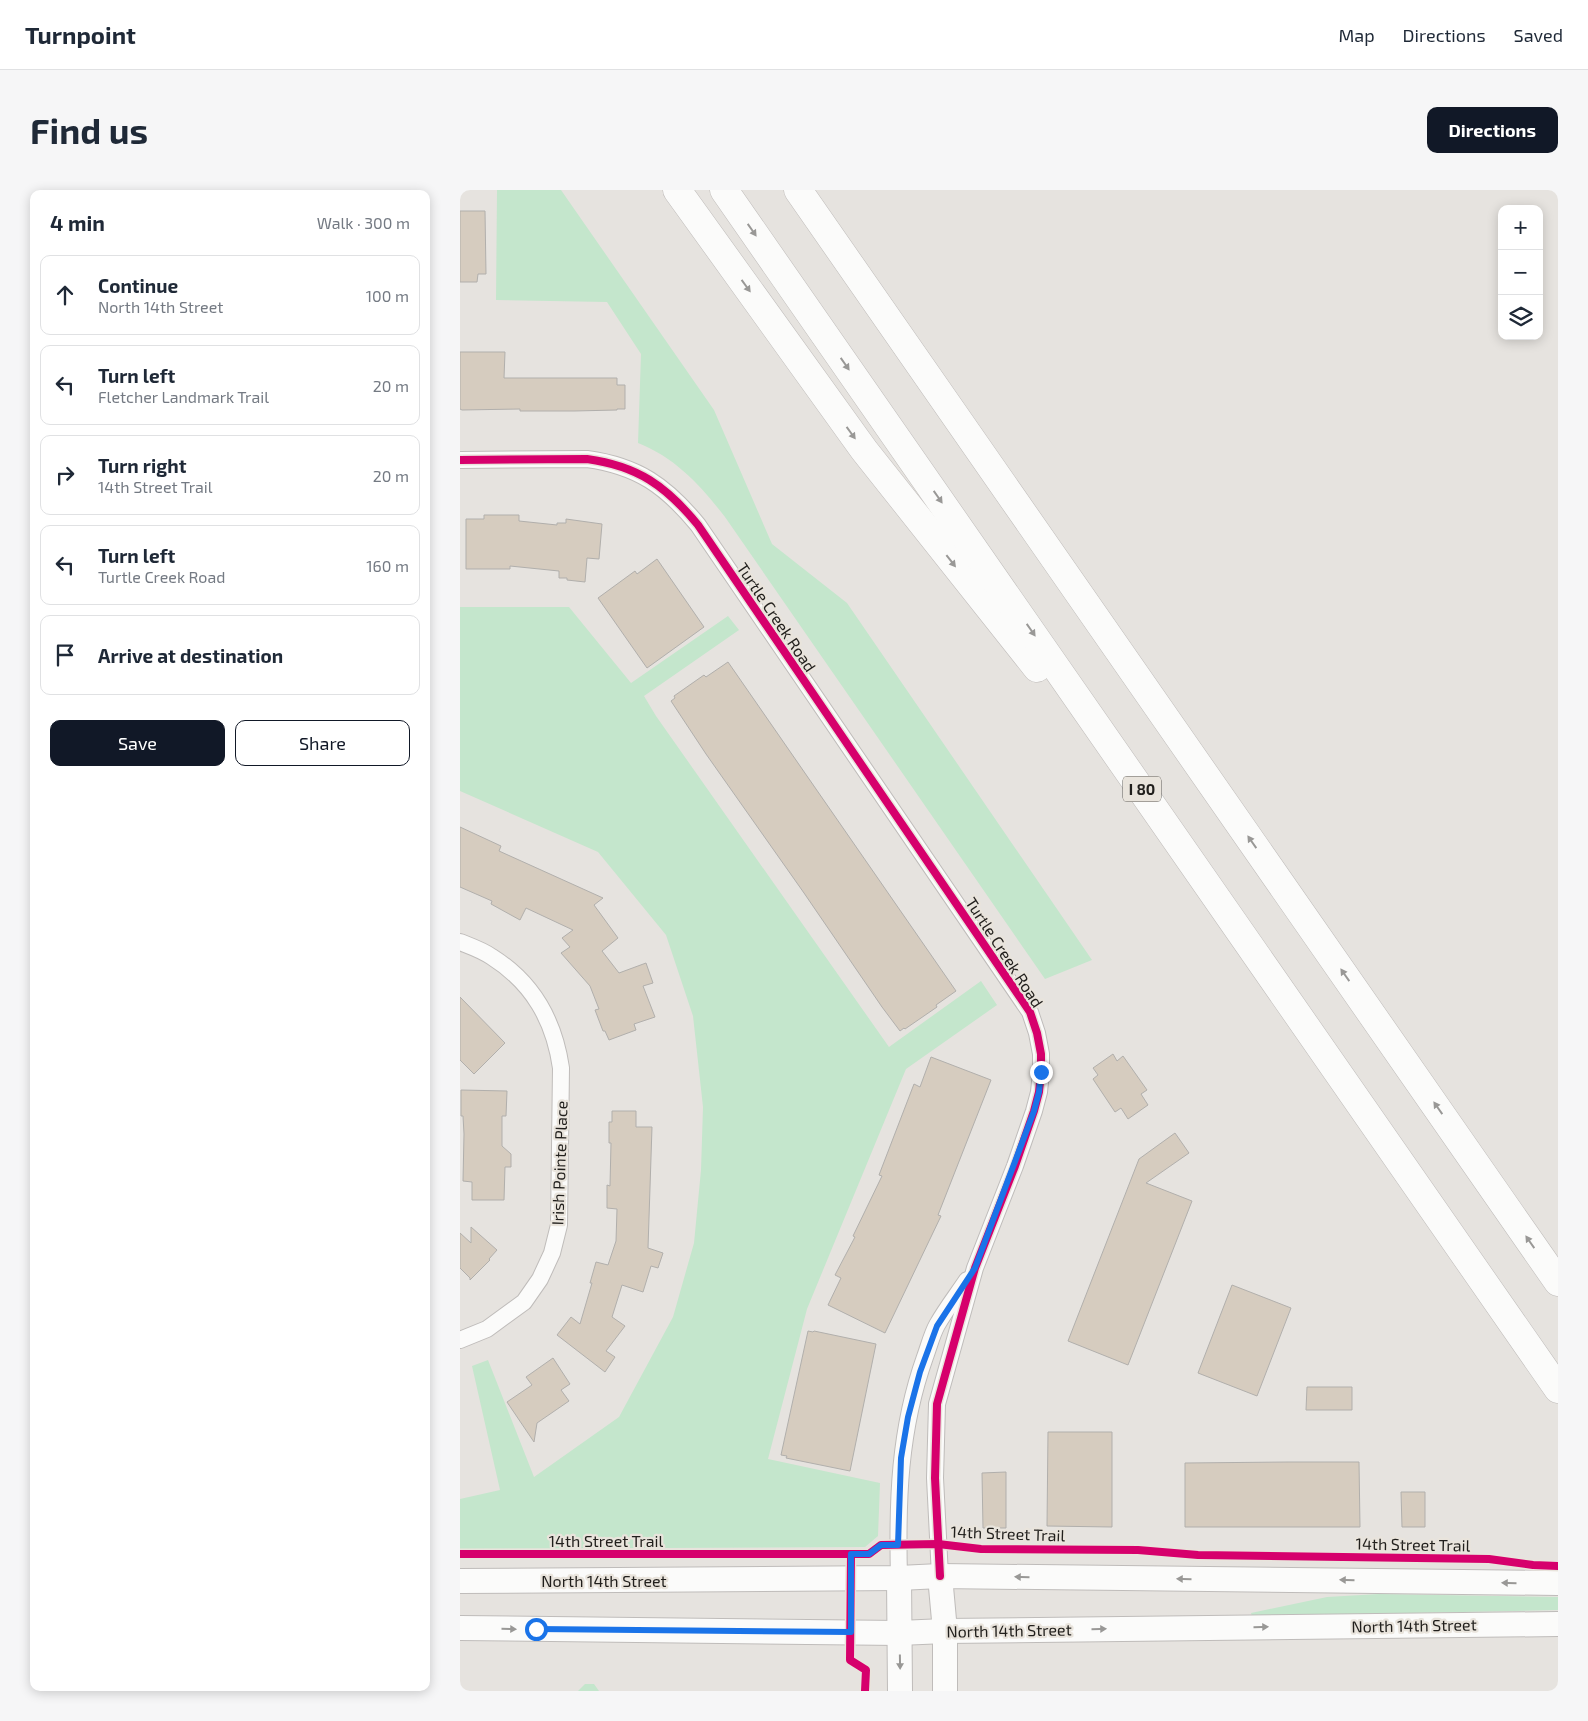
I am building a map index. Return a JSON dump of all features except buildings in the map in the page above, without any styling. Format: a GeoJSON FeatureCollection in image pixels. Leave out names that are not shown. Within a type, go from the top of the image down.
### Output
{"type":"FeatureCollection","features":[{"type":"Feature","properties":{"kind":"highway"},"geometry":{"type":"LineString","coordinates":[[677,190],[864,450],[1209,886]]}},
{"type":"Feature","properties":{"kind":"highway","name":"I 80"},"geometry":{"type":"LineString","coordinates":[[724,190],[1558,1389]]}},
{"type":"Feature","properties":{"kind":"highway"},"geometry":{"type":"LineString","coordinates":[[798,190],[1558,1282]]}},
{"type":"Feature","properties":{"kind":"main road","name":"North 14th Street"},"geometry":{"type":"LineString","coordinates":[[460,1580],[899,1578],[940,1576],[1558,1583]]}},
{"type":"Feature","properties":{"kind":"main road"},"geometry":{"type":"LineString","coordinates":[[940,1576],[945,1631],[946,1691]]}},
{"type":"Feature","properties":{"kind":"main road"},"geometry":{"type":"LineString","coordinates":[[899,1578],[900,1691]]}},
{"type":"Feature","properties":{"kind":"main road","name":"North 14th Street"},"geometry":{"type":"LineString","coordinates":[[460,1628],[899,1633],[1558,1624]]}},
{"type":"Feature","properties":{"kind":"street","name":"Turtle Creek Road"},"geometry":{"type":"LineString","coordinates":[[460,460],[588,460],[623,466],[651,480],[673,496],[698,524],[1030,1012],[1041,1054],[1039,1092],[1015,1166],[975,1268],[937,1404],[935,1478],[940,1576]]}},
{"type":"Feature","properties":{"kind":"street","name":"Irish Pointe Place"},"geometry":{"type":"LineString","coordinates":[[460,942],[490,955],[513,972],[533,994],[551,1027],[561,1068],[559,1225],[552,1253],[540,1279],[524,1302],[487,1329],[460,1340]]}},
{"type":"Feature","properties":{"kind":"street","name":"Turtle Creek Road"},"geometry":{"type":"LineString","coordinates":[[899,1578],[899,1486],[901,1458],[908,1417],[920,1372],[937,1326],[975,1268]]}},
{"type":"Feature","properties":{"kind":"green space"},"geometry":{"type":"Polygon","coordinates":[[[497,190],[561,190],[714,410],[772,544],[847,603],[1092,960],[1045,979],[725,517],[707,494],[687,474],[652,449],[638,443],[641,354],[607,302],[496,300],[497,190]]]}},
{"type":"Feature","properties":{"kind":"green space"},"geometry":{"type":"Polygon","coordinates":[[[460,607],[569,607],[631,683],[728,616],[739,630],[644,696],[656,716],[889,1047],[981,981],[997,1005],[906,1069],[807,1309],[768,1459],[880,1483],[878,1536],[865,1547],[460,1549],[460,1499],[500,1490],[472,1366],[488,1360],[534,1477],[619,1417],[673,1317],[694,1243],[701,1170],[703,1107],[693,1016],[666,935],[598,852],[460,791],[460,607]]]}},
{"type":"Feature","properties":{"kind":"green space"},"geometry":{"type":"Polygon","coordinates":[[[1379,1594],[1558,1597],[1558,1610],[1252,1616],[1251,1613],[1327,1597],[1379,1594]]]}},
{"type":"Feature","properties":{"kind":"green space"},"geometry":{"type":"Polygon","coordinates":[[[585,1684],[594,1684],[599,1691],[578,1691],[585,1684]]]}},
{"type":"Feature","properties":{"kind":"cycle path"},"geometry":{"type":"LineString","coordinates":[[460,460],[587,459],[605,462],[650,480],[674,499],[698,525],[1030,1012],[1041,1054],[1039,1092],[1015,1166],[975,1268],[937,1404],[935,1478],[940,1576]]}},
{"type":"Feature","properties":{"kind":"cycle path","name":"14th Street Trail"},"geometry":{"type":"LineString","coordinates":[[460,1554],[869,1554],[881,1545],[938,1544],[981,1549],[1138,1550],[1198,1555],[1489,1559],[1533,1565],[1558,1566]]}},
{"type":"Feature","properties":{"kind":"cycle path"},"geometry":{"type":"LineString","coordinates":[[851,1554],[850,1660],[866,1670],[865,1691]]}},
{"type":"Feature","properties":{"kind":"route"},"geometry":{"type":"LineString","coordinates":[[536,1629],[851,1632],[851,1554],[869,1554],[881,1545],[898,1545],[901,1458],[908,1417],[920,1372],[937,1326],[975,1268],[1015,1166],[1034,1111],[1039,1092],[1041,1072]]}}]}
